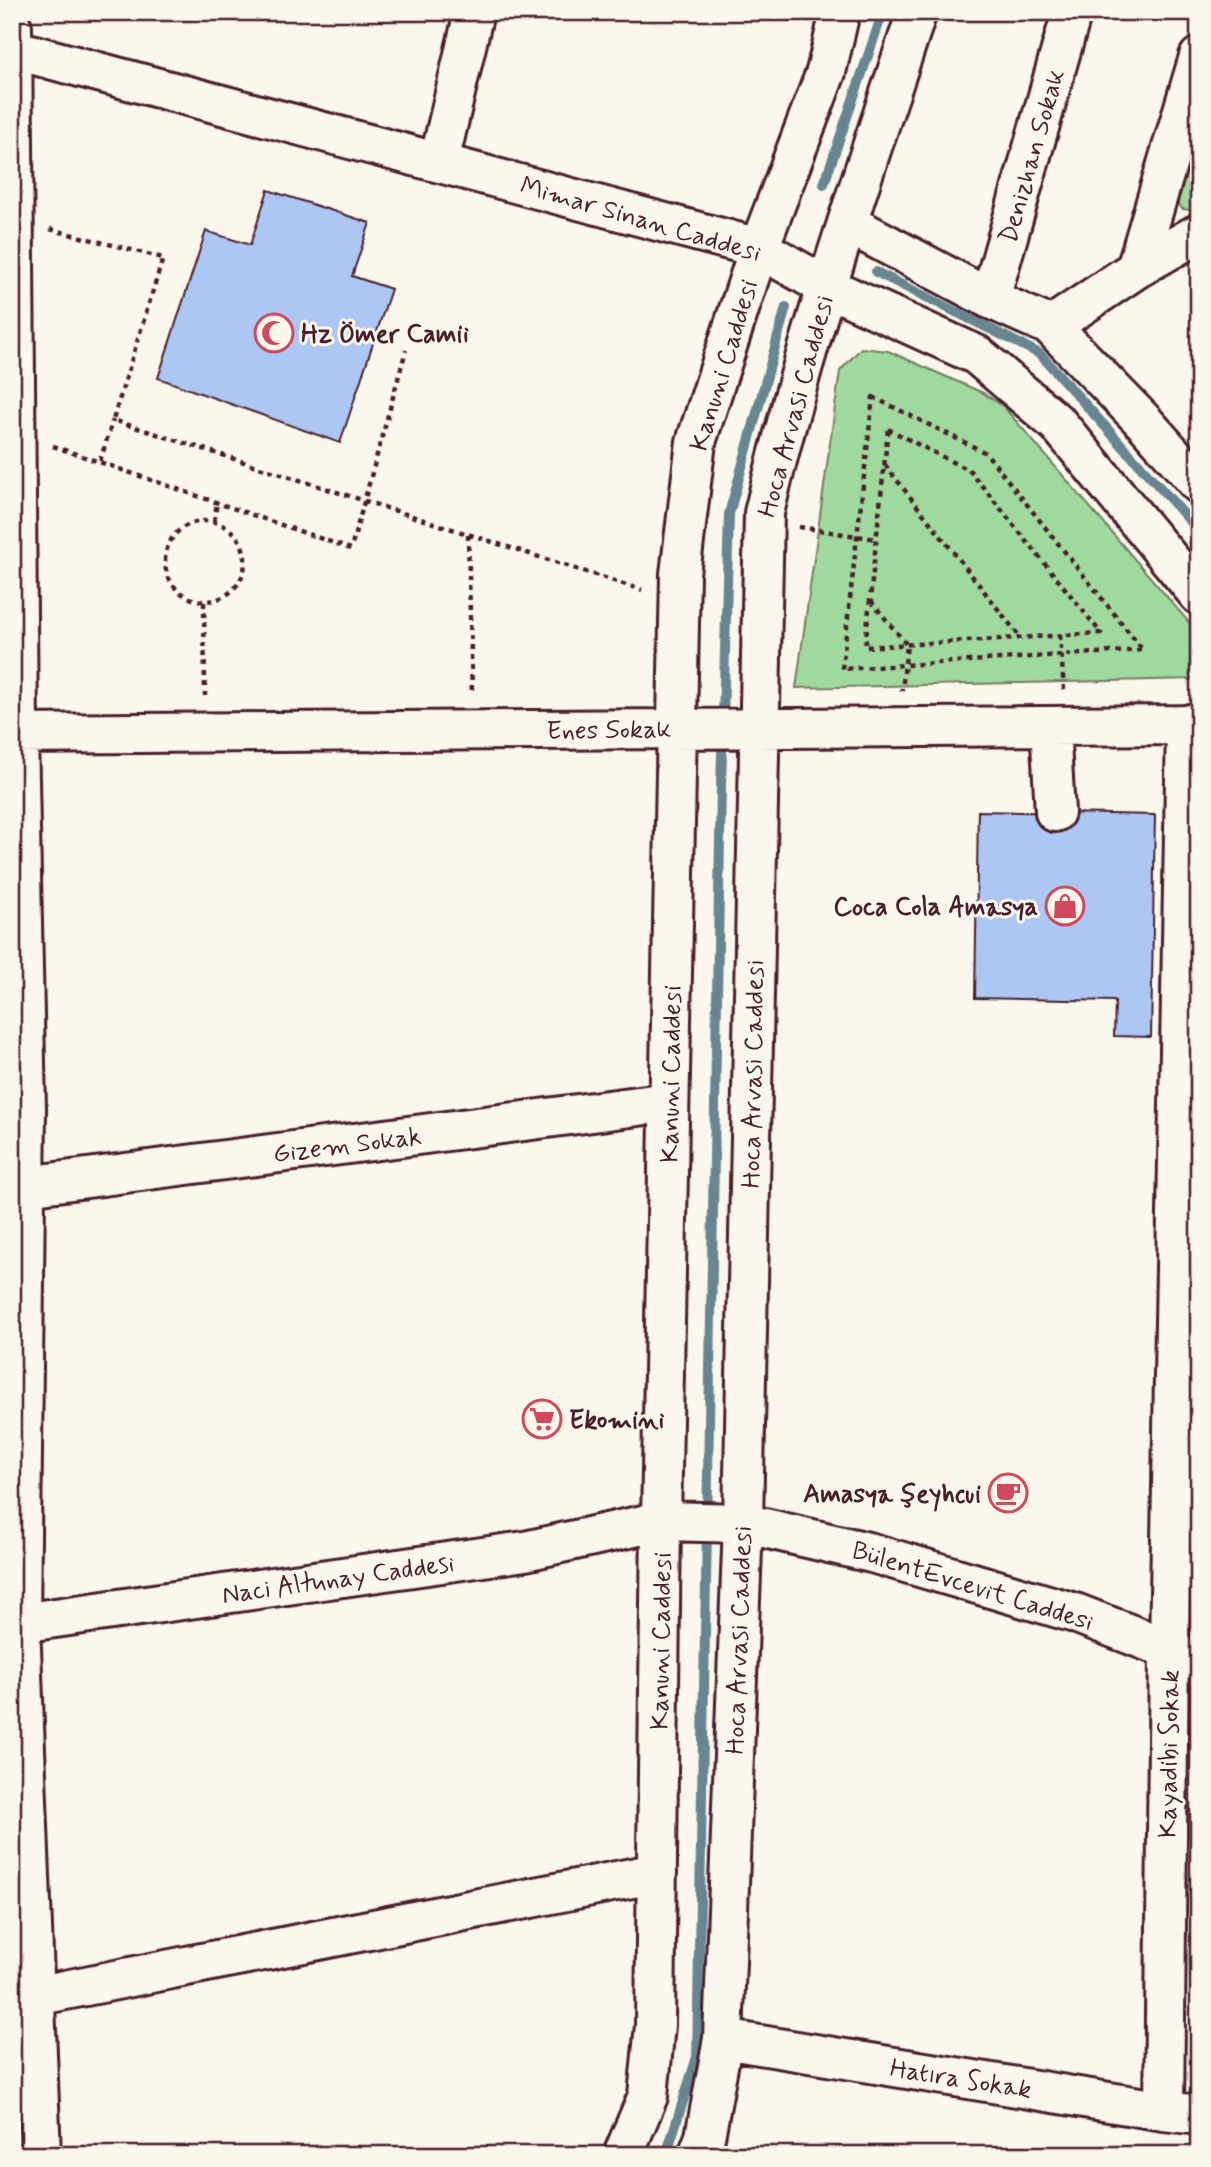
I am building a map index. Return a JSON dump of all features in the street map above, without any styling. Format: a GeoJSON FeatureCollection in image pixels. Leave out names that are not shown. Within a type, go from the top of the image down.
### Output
{"type":"FeatureCollection","features":[{"type":"Feature","properties":{"kind":"street"},"geometry":{"type":"LineString","coordinates":[[439,162],[474,12]]}},
{"type":"Feature","properties":{"kind":"street","name":"Kanuni Caddesi"},"geometry":{"type":"LineString","coordinates":[[623,2155],[648,2096],[655,2025],[661,1521],[680,575],[696,442],[759,248],[826,72],[841,12]]}},
{"type":"Feature","properties":{"kind":"street","name":"Hoca Arvasi Caddesi"},"geometry":{"type":"LineString","coordinates":[[698,2155],[705,2137],[723,2039],[743,1523],[764,521],[781,440],[827,286],[917,12]]}},
{"type":"Feature","properties":{"kind":"street","name":"Denizhan Sokak"},"geometry":{"type":"LineString","coordinates":[[990,299],[1072,12]]}},
{"type":"Feature","properties":{"kind":"street"},"geometry":{"type":"LineString","coordinates":[[12,27],[19,1109],[26,1185],[16,1622],[41,2155]]}},
{"type":"Feature","properties":{"kind":"street","name":"Mimar Sinan Caddesi"},"geometry":{"type":"LineString","coordinates":[[12,49],[759,248],[827,286],[977,355],[1058,424],[1199,595]]}},
{"type":"Feature","properties":{"kind":"street"},"geometry":{"type":"LineString","coordinates":[[1136,269],[1199,57]]}},
{"type":"Feature","properties":{"kind":"street"},"geometry":{"type":"LineString","coordinates":[[848,223],[990,299],[1051,326],[1145,422],[1199,484]]}},
{"type":"Feature","properties":{"kind":"street"},"geometry":{"type":"LineString","coordinates":[[1051,326],[1136,269],[1199,233]]}},
{"type":"Feature","properties":{"kind":"street","name":"Enes Sokak"},"geometry":{"type":"LineString","coordinates":[[15,734],[1192,724]]}},
{"type":"Feature","properties":{"kind":"street","name":"Kayadibi Sokak"},"geometry":{"type":"LineString","coordinates":[[1181,2113],[1192,724]]}},
{"type":"Feature","properties":{"kind":"street"},"geometry":{"type":"LineString","coordinates":[[1055,812],[1059,726]]}},
{"type":"Feature","properties":{"kind":"street","name":"Gizem Sokak"},"geometry":{"type":"LineString","coordinates":[[26,1185],[669,1102]]}},
{"type":"Feature","properties":{"kind":"street","name":"Naci Altunay Caddesi"},"geometry":{"type":"LineString","coordinates":[[16,1622],[525,1551],[661,1521],[743,1523]]}},
{"type":"Feature","properties":{"kind":"street","name":"BülentEvcevit Caddesi"},"geometry":{"type":"LineString","coordinates":[[743,1523],[872,1553],[1049,1605],[1184,1655]]}},
{"type":"Feature","properties":{"kind":"street"},"geometry":{"type":"LineString","coordinates":[[35,1996],[657,1873]]}},
{"type":"Feature","properties":{"kind":"street","name":"Hatıra Sokak"},"geometry":{"type":"LineString","coordinates":[[723,2039],[1181,2113]]}},
{"type":"Feature","properties":{"kind":"path"},"geometry":{"type":"LineString","coordinates":[[14,220],[163,258],[100,461]]}},
{"type":"Feature","properties":{"kind":"path"},"geometry":{"type":"LineString","coordinates":[[16,433],[351,550],[406,349]]}},
{"type":"Feature","properties":{"kind":"path"},"geometry":{"type":"LineString","coordinates":[[873,397],[986,453],[1143,650],[1062,655],[842,669],[873,397]]}},
{"type":"Feature","properties":{"kind":"path"},"geometry":{"type":"LineString","coordinates":[[113,420],[680,602]]}},
{"type":"Feature","properties":{"kind":"path"},"geometry":{"type":"LineString","coordinates":[[888,429],[970,471],[1101,633],[865,647],[876,539],[888,429]]}},
{"type":"Feature","properties":{"kind":"path"},"geometry":{"type":"LineString","coordinates":[[884,464],[1021,638]]}},
{"type":"Feature","properties":{"kind":"path"},"geometry":{"type":"LineString","coordinates":[[214,521],[217,503]]}},
{"type":"Feature","properties":{"kind":"path"},"geometry":{"type":"LineString","coordinates":[[201,521],[214,521],[237,536],[246,560],[244,573],[229,595],[204,602],[179,592],[170,582],[165,570],[165,556],[177,532],[201,521]]}},
{"type":"Feature","properties":{"kind":"path"},"geometry":{"type":"LineString","coordinates":[[764,521],[876,539]]}},
{"type":"Feature","properties":{"kind":"path"},"geometry":{"type":"LineString","coordinates":[[468,534],[473,730]]}},
{"type":"Feature","properties":{"kind":"path"},"geometry":{"type":"LineString","coordinates":[[870,600],[907,645],[899,727]]}},
{"type":"Feature","properties":{"kind":"path"},"geometry":{"type":"LineString","coordinates":[[204,602],[206,732]]}},
{"type":"Feature","properties":{"kind":"path"},"geometry":{"type":"LineString","coordinates":[[1059,726],[1062,655],[1060,635]]}},
{"type":"Feature","properties":{"kind":"green space"},"geometry":{"type":"Polygon","coordinates":[[[1199,129],[1199,211],[1182,209],[1177,200],[1199,129]]]}},
{"type":"Feature","properties":{"kind":"green space"},"geometry":{"type":"Polygon","coordinates":[[[861,348],[888,351],[983,393],[1004,407],[1199,634],[1197,679],[796,688],[840,371],[861,348]]]}},
{"type":"Feature","properties":{"kind":"building","name":"Hz Ömer Camii"},"geometry":{"type":"Polygon","coordinates":[[[268,190],[370,223],[352,276],[391,289],[340,443],[158,378],[206,231],[250,245],[268,190]]]}},
{"type":"Feature","properties":{"kind":"building","name":"Coca Cola Amasya"},"geometry":{"type":"Polygon","coordinates":[[[978,811],[1155,815],[1151,1037],[1114,1036],[1115,1001],[975,998],[978,811]]]}},
{"type":"Feature","properties":{"kind":"waterway"},"geometry":{"type":"LineString","coordinates":[[824,184],[883,12]]}},
{"type":"Feature","properties":{"kind":"waterway"},"geometry":{"type":"LineString","coordinates":[[876,272],[1040,354],[1199,531]]}},
{"type":"Feature","properties":{"kind":"waterway"},"geometry":{"type":"LineString","coordinates":[[666,2155],[697,2057],[721,787],[729,514],[786,307]]}},
{"type":"Feature","properties":{"kind":"place","name":"Hz Ömer Camii"},"geometry":{"type":"Point","coordinates":[274,333]}},
{"type":"Feature","properties":{"kind":"place","name":"Coca Cola Amasya"},"geometry":{"type":"Point","coordinates":[1065,906]}},
{"type":"Feature","properties":{"kind":"place","name":"Ekomini"},"geometry":{"type":"Point","coordinates":[542,1419]}},
{"type":"Feature","properties":{"kind":"place","name":"Amasya şeyhcui"},"geometry":{"type":"Point","coordinates":[1008,1493]}}]}
